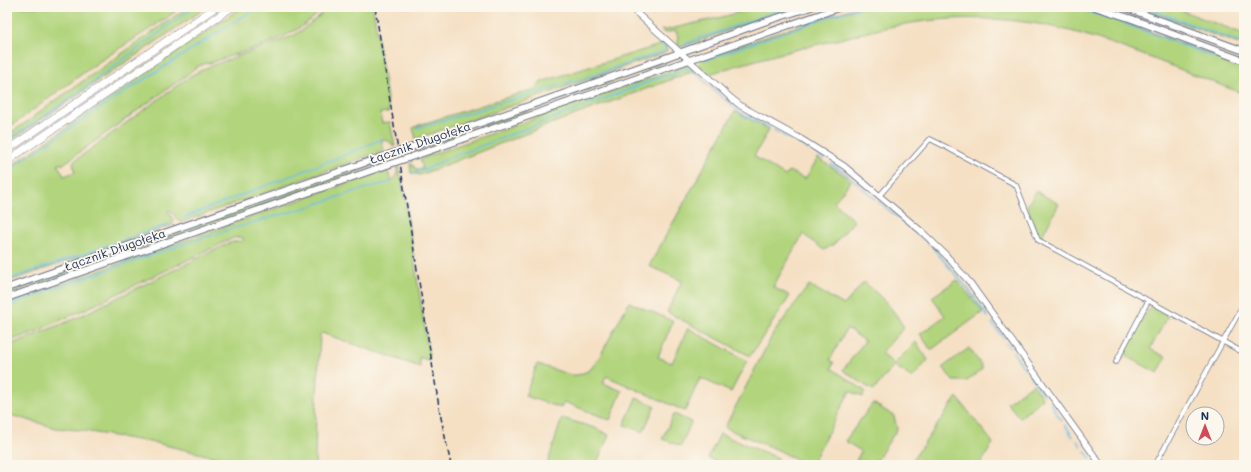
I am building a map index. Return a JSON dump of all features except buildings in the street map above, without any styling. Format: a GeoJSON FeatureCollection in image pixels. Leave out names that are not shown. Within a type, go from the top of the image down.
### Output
{"type":"FeatureCollection","features":[{"type":"Feature","properties":{"kind":"highway"},"geometry":{"type":"LineString","coordinates":[[7,150],[216,7]]}},
{"type":"Feature","properties":{"kind":"highway"},"geometry":{"type":"LineString","coordinates":[[7,161],[232,7]]}},
{"type":"Feature","properties":{"kind":"main road","name":"Łącznik Długołęka"},"geometry":{"type":"LineString","coordinates":[[7,288],[387,156],[764,22],[811,7]]}},
{"type":"Feature","properties":{"kind":"main road","name":"Łącznik Długołęka"},"geometry":{"type":"LineString","coordinates":[[7,298],[841,7]]}},
{"type":"Feature","properties":{"kind":"main road"},"geometry":{"type":"LineString","coordinates":[[1095,7],[1132,19],[1244,61]]}},
{"type":"Feature","properties":{"kind":"main road"},"geometry":{"type":"LineString","coordinates":[[1124,7],[1244,51]]}},
{"type":"Feature","properties":{"kind":"street"},"geometry":{"type":"LineString","coordinates":[[630,7],[679,53],[741,106],[801,139],[844,166],[921,231],[945,254],[971,284],[1101,465]]}},
{"type":"Feature","properties":{"kind":"street"},"geometry":{"type":"LineString","coordinates":[[879,196],[930,139],[1016,185],[1038,240],[1244,353]]}},
{"type":"Feature","properties":{"kind":"street"},"geometry":{"type":"LineString","coordinates":[[1116,362],[1148,301]]}},
{"type":"Feature","properties":{"kind":"street"},"geometry":{"type":"LineString","coordinates":[[1155,465],[1242,307]]}},
{"type":"Feature","properties":{"kind":"green space"},"geometry":{"type":"Polygon","coordinates":[[[7,7],[181,7],[97,63],[7,129],[7,7]]]}},
{"type":"Feature","properties":{"kind":"green space"},"geometry":{"type":"Polygon","coordinates":[[[188,7],[207,7],[7,143],[7,135],[188,7]]]}},
{"type":"Feature","properties":{"kind":"green space"},"geometry":{"type":"Polygon","coordinates":[[[242,7],[325,7],[304,25],[286,35],[265,44],[195,68],[62,165],[61,163],[58,165],[64,176],[75,172],[73,162],[190,76],[208,67],[293,36],[330,7],[373,7],[389,112],[380,113],[382,123],[390,122],[395,146],[393,147],[388,141],[381,140],[384,150],[377,153],[182,222],[178,220],[169,210],[168,213],[174,220],[172,225],[7,282],[7,169],[242,7]]]}},
{"type":"Feature","properties":{"kind":"green space"},"geometry":{"type":"Polygon","coordinates":[[[756,7],[797,7],[681,47],[678,46],[676,31],[664,33],[661,30],[726,16],[756,7]]]}},
{"type":"Feature","properties":{"kind":"green space"},"geometry":{"type":"Polygon","coordinates":[[[857,7],[1078,7],[1113,18],[1244,66],[1244,94],[1138,53],[1085,35],[1027,22],[975,18],[923,21],[875,30],[752,61],[709,74],[700,67],[699,62],[703,58],[857,7]]]}},
{"type":"Feature","properties":{"kind":"green space"},"geometry":{"type":"Polygon","coordinates":[[[1138,7],[1172,7],[1244,34],[1244,46],[1138,7]]]}},
{"type":"Feature","properties":{"kind":"green space"},"geometry":{"type":"Polygon","coordinates":[[[666,43],[667,51],[664,53],[416,139],[413,128],[419,125],[537,88],[541,82],[666,43]]]}},
{"type":"Feature","properties":{"kind":"green space"},"geometry":{"type":"Polygon","coordinates":[[[669,60],[667,62],[416,151],[415,149],[669,60]]]}},
{"type":"Feature","properties":{"kind":"green space"},"geometry":{"type":"Polygon","coordinates":[[[686,65],[692,67],[696,71],[556,122],[420,175],[411,173],[410,164],[411,163],[416,169],[423,169],[420,159],[427,156],[686,65]]]}},
{"type":"Feature","properties":{"kind":"green space"},"geometry":{"type":"Polygon","coordinates":[[[735,111],[769,130],[754,156],[785,176],[789,171],[805,179],[818,158],[851,181],[834,202],[854,221],[834,244],[824,250],[803,234],[773,287],[790,296],[750,356],[667,312],[682,281],[649,266],[735,111]]]}},
{"type":"Feature","properties":{"kind":"green space"},"geometry":{"type":"Polygon","coordinates":[[[388,158],[389,161],[7,295],[7,292],[388,158]]]}},
{"type":"Feature","properties":{"kind":"green space"},"geometry":{"type":"Polygon","coordinates":[[[397,167],[399,167],[402,182],[430,361],[419,357],[420,367],[322,333],[320,335],[315,465],[249,465],[156,443],[78,430],[56,428],[7,414],[7,346],[72,320],[229,243],[238,241],[241,242],[244,239],[240,237],[233,238],[92,306],[37,331],[7,342],[7,303],[379,172],[380,174],[388,171],[391,181],[396,175],[397,167]]]}},
{"type":"Feature","properties":{"kind":"green space"},"geometry":{"type":"Polygon","coordinates":[[[1036,191],[1059,204],[1040,239],[1027,206],[1036,191]]]}},
{"type":"Feature","properties":{"kind":"green space"},"geometry":{"type":"Polygon","coordinates":[[[957,280],[983,312],[931,350],[920,334],[945,316],[932,297],[957,280]]]}},
{"type":"Feature","properties":{"kind":"green space"},"geometry":{"type":"Polygon","coordinates":[[[864,282],[891,308],[904,328],[881,353],[894,364],[916,342],[928,360],[912,378],[894,365],[874,390],[843,370],[865,341],[847,328],[830,360],[834,363],[831,368],[865,391],[863,397],[850,391],[811,465],[806,465],[778,450],[725,427],[773,334],[809,285],[844,305],[864,282]]]}},
{"type":"Feature","properties":{"kind":"green space"},"geometry":{"type":"Polygon","coordinates":[[[629,302],[673,321],[658,357],[672,363],[688,328],[747,361],[731,392],[700,378],[685,411],[606,376],[603,383],[622,391],[610,420],[564,402],[561,408],[525,396],[537,364],[571,375],[578,375],[590,370],[599,358],[629,302]]]}},
{"type":"Feature","properties":{"kind":"green space"},"geometry":{"type":"Polygon","coordinates":[[[1153,308],[1168,316],[1150,349],[1166,357],[1158,373],[1126,356],[1126,348],[1148,310],[1153,308]]]}},
{"type":"Feature","properties":{"kind":"green space"},"geometry":{"type":"Polygon","coordinates":[[[969,348],[982,366],[982,369],[967,381],[953,381],[943,367],[969,348]]]}},
{"type":"Feature","properties":{"kind":"green space"},"geometry":{"type":"Polygon","coordinates":[[[1033,384],[1042,398],[1020,418],[1007,403],[1033,384]]]}},
{"type":"Feature","properties":{"kind":"green space"},"geometry":{"type":"Polygon","coordinates":[[[957,397],[993,443],[980,465],[909,465],[957,397]]]}},
{"type":"Feature","properties":{"kind":"green space"},"geometry":{"type":"Polygon","coordinates":[[[636,398],[655,406],[643,432],[624,425],[636,398]]]}},
{"type":"Feature","properties":{"kind":"green space"},"geometry":{"type":"Polygon","coordinates":[[[873,403],[894,416],[897,429],[877,460],[884,465],[854,465],[861,451],[845,441],[873,403]]]}},
{"type":"Feature","properties":{"kind":"green space"},"geometry":{"type":"Polygon","coordinates":[[[674,414],[691,422],[681,446],[662,439],[674,414]]]}},
{"type":"Feature","properties":{"kind":"green space"},"geometry":{"type":"Polygon","coordinates":[[[562,418],[595,428],[609,435],[596,465],[547,465],[562,418]]]}},
{"type":"Feature","properties":{"kind":"green space"},"geometry":{"type":"Polygon","coordinates":[[[720,434],[778,458],[774,465],[726,465],[708,458],[720,434]]]}},
{"type":"Feature","properties":{"kind":"waterway"},"geometry":{"type":"LineString","coordinates":[[7,141],[75,95],[194,7]]}},
{"type":"Feature","properties":{"kind":"waterway"},"geometry":{"type":"LineString","coordinates":[[7,171],[123,93],[258,7]]}},
{"type":"Feature","properties":{"kind":"waterway"},"geometry":{"type":"LineString","coordinates":[[683,45],[697,38],[707,36],[788,7]]}},
{"type":"Feature","properties":{"kind":"waterway"},"geometry":{"type":"LineString","coordinates":[[705,60],[831,16],[863,7]]}},
{"type":"Feature","properties":{"kind":"waterway"},"geometry":{"type":"LineString","coordinates":[[1072,7],[1115,20],[1244,68]]}},
{"type":"Feature","properties":{"kind":"waterway"},"geometry":{"type":"LineString","coordinates":[[1144,7],[1244,44]]}},
{"type":"Feature","properties":{"kind":"waterway"},"geometry":{"type":"LineString","coordinates":[[417,128],[597,74],[664,50],[665,48],[660,41],[647,29]]}},
{"type":"Feature","properties":{"kind":"waterway"},"geometry":{"type":"LineString","coordinates":[[413,173],[427,169],[447,159],[664,76],[674,75],[684,69],[691,69],[744,115],[770,128]]}},
{"type":"Feature","properties":{"kind":"waterway"},"geometry":{"type":"LineString","coordinates":[[774,130],[792,140]]}},
{"type":"Feature","properties":{"kind":"waterway"},"geometry":{"type":"LineString","coordinates":[[183,218],[362,148],[383,138]]}},
{"type":"Feature","properties":{"kind":"waterway"},"geometry":{"type":"LineString","coordinates":[[798,143],[808,150]]}},
{"type":"Feature","properties":{"kind":"waterway"},"geometry":{"type":"LineString","coordinates":[[815,153],[824,159]]}},
{"type":"Feature","properties":{"kind":"waterway"},"geometry":{"type":"LineString","coordinates":[[831,164],[844,172],[875,199]]}},
{"type":"Feature","properties":{"kind":"waterway"},"geometry":{"type":"LineString","coordinates":[[7,306],[225,231],[356,191],[391,182]]}},
{"type":"Feature","properties":{"kind":"waterway"},"geometry":{"type":"LineString","coordinates":[[878,201],[929,244]]}},
{"type":"Feature","properties":{"kind":"waterway"},"geometry":{"type":"LineString","coordinates":[[7,280],[169,224]]}},
{"type":"Feature","properties":{"kind":"waterway"},"geometry":{"type":"LineString","coordinates":[[933,248],[968,289],[988,317]]}},
{"type":"Feature","properties":{"kind":"waterway"},"geometry":{"type":"LineString","coordinates":[[992,323],[1004,339]]}},
{"type":"Feature","properties":{"kind":"waterway"},"geometry":{"type":"LineString","coordinates":[[1006,343],[1010,347]]}},
{"type":"Feature","properties":{"kind":"waterway"},"geometry":{"type":"LineString","coordinates":[[1013,352],[1025,369]]}},
{"type":"Feature","properties":{"kind":"waterway"},"geometry":{"type":"LineString","coordinates":[[1030,375],[1044,395]]}},
{"type":"Feature","properties":{"kind":"waterway"},"geometry":{"type":"LineString","coordinates":[[1050,403],[1061,420]]}},
{"type":"Feature","properties":{"kind":"waterway"},"geometry":{"type":"LineString","coordinates":[[1065,425],[1073,437]]}},
{"type":"Feature","properties":{"kind":"waterway"},"geometry":{"type":"LineString","coordinates":[[1077,441],[1081,446]]}},
{"type":"Feature","properties":{"kind":"waterway"},"geometry":{"type":"LineString","coordinates":[[1085,451],[1091,459]]}},
{"type":"Feature","properties":{"kind":"railway"},"geometry":{"type":"LineString","coordinates":[[375,7],[440,413],[451,465]]}}]}
